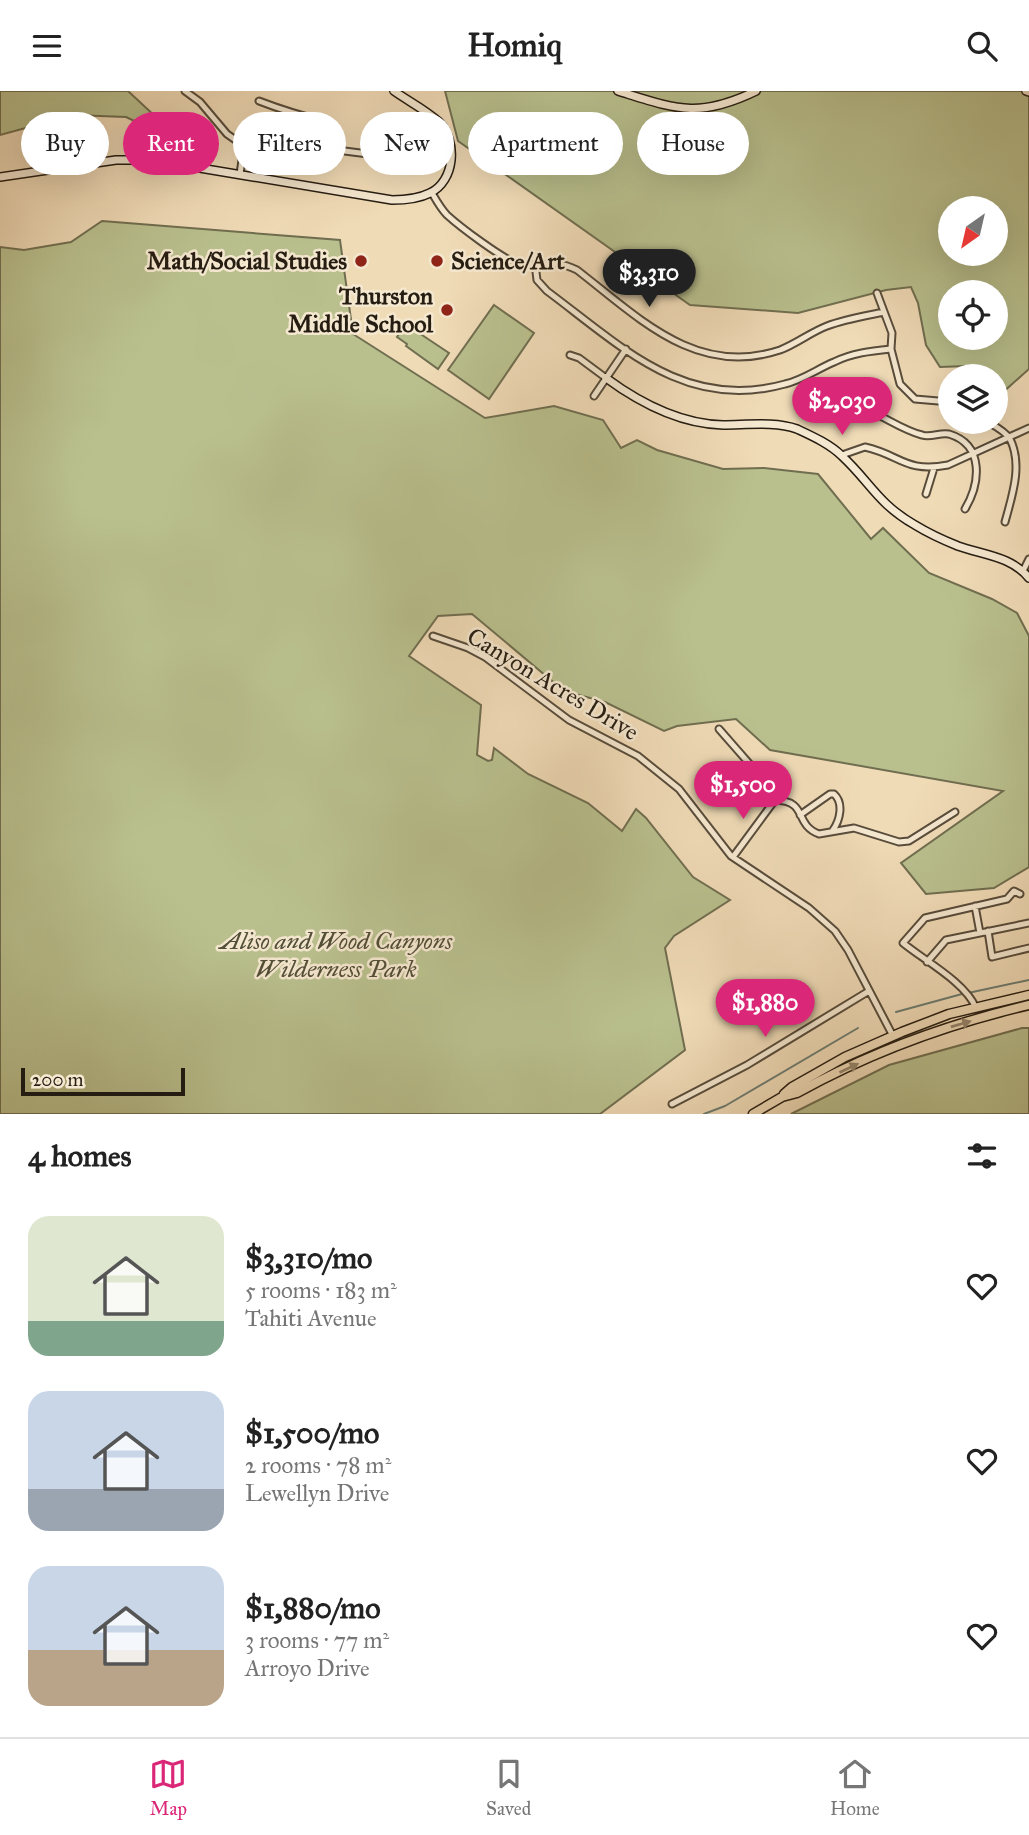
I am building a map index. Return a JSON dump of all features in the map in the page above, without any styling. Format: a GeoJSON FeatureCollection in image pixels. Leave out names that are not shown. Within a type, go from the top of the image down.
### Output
{"type":"FeatureCollection","features":[{"type":"Feature","properties":{"kind":"main road"},"geometry":{"type":"LineString","coordinates":[[246,175],[393,200],[432,193],[448,173],[451,146],[439,122],[394,91]]}},
{"type":"Feature","properties":{"kind":"main road"},"geometry":{"type":"LineString","coordinates":[[618,91],[667,106],[696,110],[719,107],[756,91]]}},
{"type":"Feature","properties":{"kind":"main road"},"geometry":{"type":"LineString","coordinates":[[0,177],[133,159],[233,173]]}},
{"type":"Feature","properties":{"kind":"main road"},"geometry":{"type":"LineString","coordinates":[[606,378],[642,402],[677,417],[718,425],[775,425],[794,428],[842,455],[879,500],[904,519],[956,545],[1006,560],[1029,577]]}},
{"type":"Feature","properties":{"kind":"main road"},"geometry":{"type":"LineString","coordinates":[[753,1114],[782,1097],[792,1087],[845,1057],[893,1036],[949,1014],[1029,995]]}},
{"type":"Feature","properties":{"kind":"main road"},"geometry":{"type":"LineString","coordinates":[[782,1097],[797,1093],[898,1045],[1029,1005]]}},
{"type":"Feature","properties":{"kind":"street"},"geometry":{"type":"LineString","coordinates":[[185,91],[200,102],[233,138]]}},
{"type":"Feature","properties":{"kind":"street"},"geometry":{"type":"LineString","coordinates":[[259,101],[293,112]]}},
{"type":"Feature","properties":{"kind":"street"},"geometry":{"type":"LineString","coordinates":[[432,193],[447,215],[506,259],[520,265],[556,262],[577,270],[662,335],[680,345],[710,355],[739,357],[767,353],[782,349],[828,325],[884,312]]}},
{"type":"Feature","properties":{"kind":"street"},"geometry":{"type":"LineString","coordinates":[[534,264],[537,280],[547,291],[626,349],[670,377],[705,388],[734,391],[779,386],[794,382],[846,356],[891,349]]}},
{"type":"Feature","properties":{"kind":"street"},"geometry":{"type":"LineString","coordinates":[[877,293],[892,333],[891,349],[900,383],[915,399],[938,401]]}},
{"type":"Feature","properties":{"kind":"street"},"geometry":{"type":"LineString","coordinates":[[594,396],[626,349]]}},
{"type":"Feature","properties":{"kind":"street"},"geometry":{"type":"LineString","coordinates":[[570,355],[579,358],[606,378]]}},
{"type":"Feature","properties":{"kind":"street"},"geometry":{"type":"LineString","coordinates":[[872,412],[922,435],[949,434],[964,443],[972,453],[977,481],[965,509]]}},
{"type":"Feature","properties":{"kind":"street"},"geometry":{"type":"LineString","coordinates":[[842,455],[864,447],[913,467],[934,468],[948,465],[1029,428]]}},
{"type":"Feature","properties":{"kind":"street"},"geometry":{"type":"LineString","coordinates":[[1005,434],[1009,437],[1015,459],[1016,481],[1005,522]]}},
{"type":"Feature","properties":{"kind":"street"},"geometry":{"type":"LineString","coordinates":[[926,494],[934,468]]}},
{"type":"Feature","properties":{"kind":"street"},"geometry":{"type":"LineString","coordinates":[[1023,571],[1029,559]]}},
{"type":"Feature","properties":{"kind":"street","name":"Canyon Acres Drive"},"geometry":{"type":"LineString","coordinates":[[433,636],[485,657],[569,720],[638,756],[679,789],[733,857],[785,891],[824,921],[848,950],[898,1045]]}},
{"type":"Feature","properties":{"kind":"street"},"geometry":{"type":"LineString","coordinates":[[719,729],[761,777],[775,800],[793,803],[800,810],[800,815],[811,831],[819,834],[854,828],[886,839],[909,841],[956,812]]}},
{"type":"Feature","properties":{"kind":"street"},"geometry":{"type":"LineString","coordinates":[[800,815],[830,794],[834,794],[841,808],[836,827],[832,831]]}},
{"type":"Feature","properties":{"kind":"street"},"geometry":{"type":"LineString","coordinates":[[733,857],[775,800]]}},
{"type":"Feature","properties":{"kind":"street"},"geometry":{"type":"LineString","coordinates":[[976,1008],[964,990],[903,943],[925,918],[1007,899],[1014,891],[1020,894]]}},
{"type":"Feature","properties":{"kind":"street"},"geometry":{"type":"LineString","coordinates":[[975,906],[979,933]]}},
{"type":"Feature","properties":{"kind":"street"},"geometry":{"type":"LineString","coordinates":[[927,962],[946,940],[1029,923]]}},
{"type":"Feature","properties":{"kind":"street"},"geometry":{"type":"LineString","coordinates":[[988,931],[992,957],[1029,948]]}},
{"type":"Feature","properties":{"kind":"street"},"geometry":{"type":"LineString","coordinates":[[672,1104],[747,1065],[869,991]]}},
{"type":"Feature","properties":{"kind":"green space"},"geometry":{"type":"Polygon","coordinates":[[[0,91],[128,91],[151,112],[123,112],[123,117],[109,116],[109,112],[21,112],[21,129],[0,135],[0,91]]]}},
{"type":"Feature","properties":{"kind":"green space"},"geometry":{"type":"Polygon","coordinates":[[[445,91],[1029,91],[1029,369],[1008,388],[1008,364],[938,364],[926,345],[918,303],[911,287],[886,290],[798,313],[690,305],[506,175],[623,175],[623,112],[468,112],[468,148],[458,141],[454,112],[450,112],[445,91]]]}},
{"type":"Feature","properties":{"kind":"green space","name":"Aliso and Wood Canyons Wilderness Park"},"geometry":{"type":"Polygon","coordinates":[[[102,221],[340,240],[353,334],[485,418],[554,406],[603,420],[621,448],[637,440],[657,450],[723,469],[764,468],[818,474],[871,539],[883,528],[929,573],[992,599],[1017,613],[1029,636],[1029,867],[994,888],[926,894],[901,863],[1003,791],[770,750],[736,719],[677,726],[664,731],[605,702],[564,691],[472,614],[438,616],[409,656],[481,705],[477,755],[488,761],[492,760],[494,748],[528,774],[588,803],[622,831],[636,809],[693,877],[730,900],[674,936],[665,948],[685,1050],[600,1114],[0,1114],[0,247],[24,250],[71,242],[102,221]]]}},
{"type":"Feature","properties":{"kind":"green space"},"geometry":{"type":"Polygon","coordinates":[[[494,305],[534,333],[489,399],[448,370],[494,305]]]}},
{"type":"Feature","properties":{"kind":"green space"},"geometry":{"type":"Polygon","coordinates":[[[407,322],[449,353],[438,369],[397,337],[407,322]]]}},
{"type":"Feature","properties":{"kind":"green space"},"geometry":{"type":"Polygon","coordinates":[[[1029,1028],[1029,1114],[791,1114],[889,1065],[1029,1028]]]}},
{"type":"Feature","properties":{"kind":"waterway"},"geometry":{"type":"LineString","coordinates":[[968,993],[1029,980]]}},
{"type":"Feature","properties":{"kind":"waterway"},"geometry":{"type":"LineString","coordinates":[[896,1012],[962,994]]}},
{"type":"Feature","properties":{"kind":"waterway"},"geometry":{"type":"LineString","coordinates":[[704,1114],[725,1106],[858,1028]]}},
{"type":"Feature","properties":{"kind":"place","name":"Math/Social Studies"},"geometry":{"type":"Point","coordinates":[361,261]}},
{"type":"Feature","properties":{"kind":"place","name":"Science/Art"},"geometry":{"type":"Point","coordinates":[437,261]}},
{"type":"Feature","properties":{"kind":"place","name":"Thurston Middle School"},"geometry":{"type":"Point","coordinates":[447,310]}}]}
